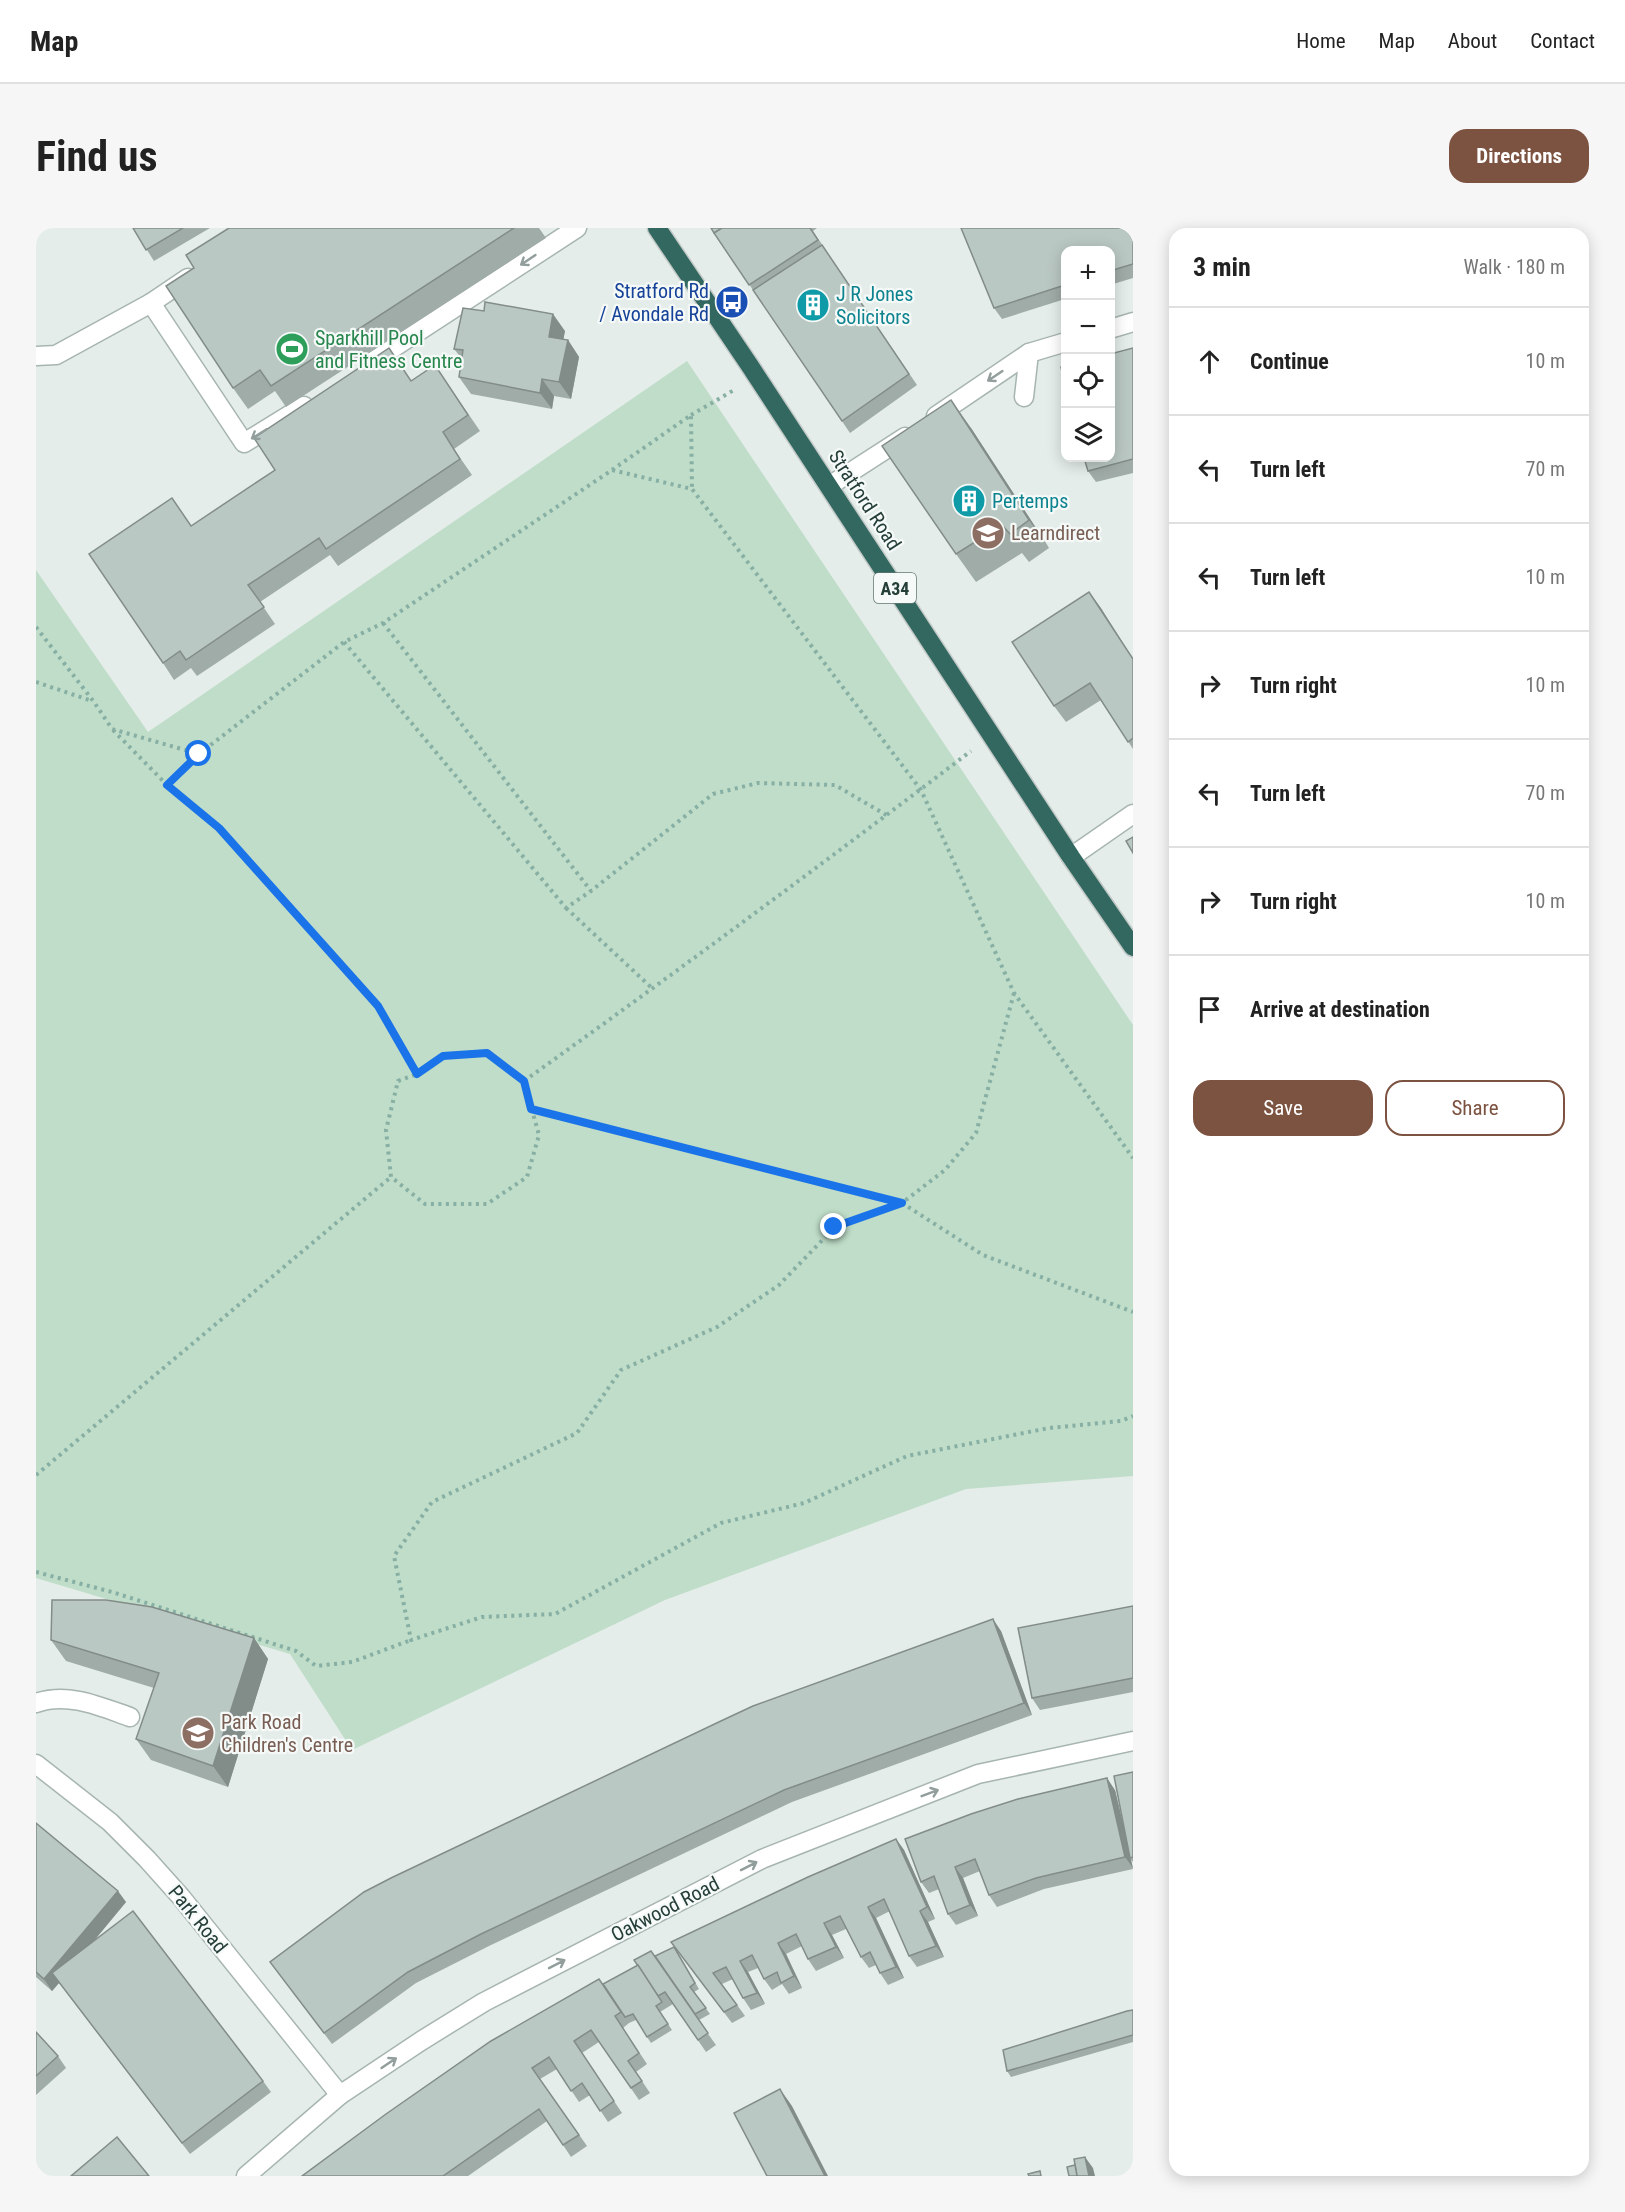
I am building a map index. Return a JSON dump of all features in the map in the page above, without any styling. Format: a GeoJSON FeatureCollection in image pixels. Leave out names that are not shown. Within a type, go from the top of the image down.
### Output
{"type":"FeatureCollection","features":[{"type":"Feature","properties":{"kind":"highway","name":"Stratford Road"},"geometry":{"type":"LineString","coordinates":[[657,228],[829,486],[1071,858],[1133,947]]}},
{"type":"Feature","properties":{"kind":"street"},"geometry":{"type":"LineString","coordinates":[[355,373],[577,228]]}},
{"type":"Feature","properties":{"kind":"street"},"geometry":{"type":"LineString","coordinates":[[36,356],[56,355],[151,303],[206,266]]}},
{"type":"Feature","properties":{"kind":"street"},"geometry":{"type":"LineString","coordinates":[[151,303],[244,443],[315,399]]}},
{"type":"Feature","properties":{"kind":"street"},"geometry":{"type":"LineString","coordinates":[[1115,327],[1133,322]]}},
{"type":"Feature","properties":{"kind":"street"},"geometry":{"type":"LineString","coordinates":[[829,486],[894,445],[1029,353],[1061,343]]}},
{"type":"Feature","properties":{"kind":"street"},"geometry":{"type":"LineString","coordinates":[[1024,397],[1029,353]]}},
{"type":"Feature","properties":{"kind":"street"},"geometry":{"type":"LineString","coordinates":[[1071,858],[1133,814]]}},
{"type":"Feature","properties":{"kind":"street"},"geometry":{"type":"LineString","coordinates":[[36,1703],[50,1698],[80,1700],[130,1716]]}},
{"type":"Feature","properties":{"kind":"street","name":"Oakwood Road"},"geometry":{"type":"LineString","coordinates":[[246,2176],[340,2095],[484,2002],[762,1859],[978,1774],[1133,1741]]}},
{"type":"Feature","properties":{"kind":"street","name":"Park Road"},"geometry":{"type":"LineString","coordinates":[[36,1764],[110,1822],[147,1859],[181,1897],[340,2095]]}},
{"type":"Feature","properties":{"kind":"path"},"geometry":{"type":"LineString","coordinates":[[167,785],[199,754],[344,642],[383,623],[691,415],[757,377]]}},
{"type":"Feature","properties":{"kind":"path"},"geometry":{"type":"LineString","coordinates":[[691,415],[692,489],[921,790],[1014,993],[1133,1158]]}},
{"type":"Feature","properties":{"kind":"path"},"geometry":{"type":"LineString","coordinates":[[612,470],[692,489]]}},
{"type":"Feature","properties":{"kind":"path"},"geometry":{"type":"LineString","coordinates":[[383,623],[591,891]]}},
{"type":"Feature","properties":{"kind":"path"},"geometry":{"type":"LineString","coordinates":[[36,627],[112,729],[167,785],[219,828],[378,1006],[417,1074]]}},
{"type":"Feature","properties":{"kind":"path"},"geometry":{"type":"LineString","coordinates":[[344,642],[566,908],[653,989]]}},
{"type":"Feature","properties":{"kind":"path"},"geometry":{"type":"LineString","coordinates":[[36,682],[94,702]]}},
{"type":"Feature","properties":{"kind":"path"},"geometry":{"type":"LineString","coordinates":[[112,729],[199,754]]}},
{"type":"Feature","properties":{"kind":"path"},"geometry":{"type":"LineString","coordinates":[[524,1081],[888,816],[991,736]]}},
{"type":"Feature","properties":{"kind":"path"},"geometry":{"type":"LineString","coordinates":[[566,908],[591,891],[713,794],[758,783],[835,785],[888,816]]}},
{"type":"Feature","properties":{"kind":"path"},"geometry":{"type":"LineString","coordinates":[[411,1640],[394,1556],[432,1502],[577,1433],[621,1370],[717,1327],[779,1285],[834,1227],[902,1203],[945,1170],[975,1133],[1014,993]]}},
{"type":"Feature","properties":{"kind":"path"},"geometry":{"type":"LineString","coordinates":[[487,1053],[524,1081],[539,1135],[527,1177],[487,1204],[425,1204],[391,1177],[386,1130],[398,1081],[417,1074],[443,1056],[487,1053]]}},
{"type":"Feature","properties":{"kind":"path"},"geometry":{"type":"LineString","coordinates":[[531,1109],[902,1203],[983,1255],[1133,1312]]}},
{"type":"Feature","properties":{"kind":"path"},"geometry":{"type":"LineString","coordinates":[[36,1475],[391,1177]]}},
{"type":"Feature","properties":{"kind":"path"},"geometry":{"type":"LineString","coordinates":[[36,1572],[112,1592],[296,1651],[316,1666],[352,1662],[482,1617],[555,1614],[722,1523],[804,1503],[907,1456],[1049,1428],[1121,1421],[1133,1416]]}},
{"type":"Feature","properties":{"kind":"green space"},"geometry":{"type":"Polygon","coordinates":[[[687,361],[1133,1025],[1133,1476],[966,1489],[665,1600],[352,1750],[290,1654],[36,1578],[36,570],[148,732],[687,361]]]}},
{"type":"Feature","properties":{"kind":"building"},"geometry":{"type":"Polygon","coordinates":[[[133,228],[183,228],[146,250],[133,228]]]}},
{"type":"Feature","properties":{"kind":"building","name":"Sparkhill Pool and Fitness Centre"},"geometry":{"type":"Polygon","coordinates":[[[229,228],[514,228],[271,386],[260,370],[233,388],[166,286],[194,268],[186,255],[229,228]]]}},
{"type":"Feature","properties":{"kind":"building"},"geometry":{"type":"Polygon","coordinates":[[[711,228],[722,228],[714,233],[711,228]]]}},
{"type":"Feature","properties":{"kind":"building"},"geometry":{"type":"Polygon","coordinates":[[[722,228],[810,228],[818,240],[749,285],[714,233],[722,228]]]}},
{"type":"Feature","properties":{"kind":"building"},"geometry":{"type":"Polygon","coordinates":[[[961,228],[1133,228],[1133,264],[1115,269],[1115,246],[1061,246],[1061,286],[994,308],[961,228]]]}},
{"type":"Feature","properties":{"kind":"building"},"geometry":{"type":"Polygon","coordinates":[[[822,245],[909,374],[842,421],[753,290],[822,245]]]}},
{"type":"Feature","properties":{"kind":"building"},"geometry":{"type":"Polygon","coordinates":[[[485,302],[553,314],[549,337],[568,340],[559,382],[542,379],[540,393],[459,377],[463,350],[454,349],[463,308],[484,311],[485,302]]]}},
{"type":"Feature","properties":{"kind":"building"},"geometry":{"type":"Polygon","coordinates":[[[389,348],[411,381],[435,365],[468,415],[443,432],[460,459],[326,549],[319,538],[248,585],[264,607],[186,660],[180,651],[163,663],[89,554],[172,498],[191,526],[275,470],[254,438],[389,348]]]}},
{"type":"Feature","properties":{"kind":"building"},"geometry":{"type":"Polygon","coordinates":[[[1133,348],[1133,459],[1088,471],[1085,462],[1115,462],[1115,353],[1133,348]]]}},
{"type":"Feature","properties":{"kind":"building","name":"Pertemps"},"geometry":{"type":"Polygon","coordinates":[[[951,400],[1029,520],[1010,534],[1002,525],[956,554],[882,446],[951,400]]]}},
{"type":"Feature","properties":{"kind":"building"},"geometry":{"type":"Polygon","coordinates":[[[1089,592],[1133,659],[1133,738],[1128,742],[1090,683],[1054,706],[1012,642],[1089,592]]]}},
{"type":"Feature","properties":{"kind":"building"},"geometry":{"type":"Polygon","coordinates":[[[1133,837],[1133,853],[1126,841],[1133,837]]]}},
{"type":"Feature","properties":{"kind":"building"},"geometry":{"type":"Polygon","coordinates":[[[52,1600],[106,1600],[152,1607],[254,1638],[213,1766],[136,1739],[159,1673],[51,1640],[52,1600]]]}},
{"type":"Feature","properties":{"kind":"building"},"geometry":{"type":"Polygon","coordinates":[[[1133,1606],[1133,1678],[1032,1698],[1018,1628],[1133,1606]]]}},
{"type":"Feature","properties":{"kind":"building"},"geometry":{"type":"Polygon","coordinates":[[[993,1619],[1024,1703],[784,1790],[481,1934],[408,1972],[324,2033],[270,1962],[364,1892],[723,1720],[753,1706],[993,1619]]]}},
{"type":"Feature","properties":{"kind":"building"},"geometry":{"type":"Polygon","coordinates":[[[1133,1772],[1133,1857],[1130,1858],[1114,1776],[1133,1772]]]}},
{"type":"Feature","properties":{"kind":"building"},"geometry":{"type":"Polygon","coordinates":[[[1107,1778],[1125,1857],[1036,1878],[989,1895],[975,1859],[955,1867],[970,1905],[948,1914],[934,1876],[921,1882],[905,1839],[1018,1799],[1107,1778]]]}},
{"type":"Feature","properties":{"kind":"building"},"geometry":{"type":"Polygon","coordinates":[[[36,1823],[118,1891],[44,1979],[36,1972],[36,1823]]]}},
{"type":"Feature","properties":{"kind":"building"},"geometry":{"type":"Polygon","coordinates":[[[896,1839],[927,1907],[920,1911],[936,1946],[909,1956],[884,1899],[868,1907],[896,1967],[880,1973],[870,1952],[861,1957],[840,1916],[824,1923],[836,1947],[808,1959],[796,1934],[778,1943],[794,1976],[781,1983],[777,1972],[764,1979],[752,1955],[740,1961],[757,1993],[743,1998],[726,1967],[713,1973],[737,2005],[724,2012],[671,1942],[808,1877],[896,1839]]]}},
{"type":"Feature","properties":{"kind":"building"},"geometry":{"type":"Polygon","coordinates":[[[133,1911],[263,2081],[182,2143],[52,1973],[133,1911]]]}},
{"type":"Feature","properties":{"kind":"building"},"geometry":{"type":"Polygon","coordinates":[[[674,1947],[695,1983],[690,1987],[706,2008],[695,2014],[655,1956],[674,1947]]]}},
{"type":"Feature","properties":{"kind":"building"},"geometry":{"type":"Polygon","coordinates":[[[651,1951],[708,2033],[698,2040],[665,1992],[658,1996],[634,1960],[651,1951]]]}},
{"type":"Feature","properties":{"kind":"building"},"geometry":{"type":"Polygon","coordinates":[[[638,1965],[662,2002],[656,2006],[668,2024],[647,2037],[633,2014],[625,2017],[603,1984],[638,1965]]]}},
{"type":"Feature","properties":{"kind":"building"},"geometry":{"type":"Polygon","coordinates":[[[599,1979],[621,2012],[615,2016],[639,2053],[628,2061],[642,2081],[631,2088],[591,2030],[574,2041],[614,2101],[600,2111],[582,2083],[571,2091],[549,2057],[532,2068],[579,2135],[563,2145],[539,2109],[443,2176],[302,2176],[491,2041],[599,1979]]]}},
{"type":"Feature","properties":{"kind":"building"},"geometry":{"type":"Polygon","coordinates":[[[1133,2010],[1133,2035],[1007,2071],[1003,2050],[1133,2010]]]}},
{"type":"Feature","properties":{"kind":"building"},"geometry":{"type":"Polygon","coordinates":[[[36,2032],[58,2056],[36,2076],[36,2032]]]}},
{"type":"Feature","properties":{"kind":"building"},"geometry":{"type":"Polygon","coordinates":[[[780,2089],[825,2176],[767,2176],[734,2113],[780,2089]]]}},
{"type":"Feature","properties":{"kind":"building"},"geometry":{"type":"Polygon","coordinates":[[[117,2137],[149,2176],[71,2176],[117,2137]]]}},
{"type":"Feature","properties":{"kind":"building"},"geometry":{"type":"Polygon","coordinates":[[[1085,2157],[1089,2176],[1077,2176],[1074,2159],[1085,2157]]]}},
{"type":"Feature","properties":{"kind":"building"},"geometry":{"type":"Polygon","coordinates":[[[1075,2165],[1077,2176],[1069,2176],[1067,2167],[1075,2165]]]}},
{"type":"Feature","properties":{"kind":"building"},"geometry":{"type":"Polygon","coordinates":[[[1040,2171],[1041,2176],[1029,2176],[1028,2174],[1040,2171]]]}},
{"type":"Feature","properties":{"kind":"place","name":"Stratford Rd / Avondale Rd"},"geometry":{"type":"Point","coordinates":[732,302]}},
{"type":"Feature","properties":{"kind":"place","name":"J R Jones Solicitors"},"geometry":{"type":"Point","coordinates":[813,305]}},
{"type":"Feature","properties":{"kind":"place","name":"Sparkhill Pool and Fitness Centre"},"geometry":{"type":"Point","coordinates":[292,349]}},
{"type":"Feature","properties":{"kind":"place","name":"Pertemps"},"geometry":{"type":"Point","coordinates":[969,501]}},
{"type":"Feature","properties":{"kind":"place","name":"Learndirect"},"geometry":{"type":"Point","coordinates":[988,533]}},
{"type":"Feature","properties":{"kind":"place","name":"Park Road Children's Centre"},"geometry":{"type":"Point","coordinates":[198,1733]}},
{"type":"Feature","properties":{"kind":"route"},"geometry":{"type":"LineString","coordinates":[[199,754],[167,785],[219,828],[378,1006],[417,1074],[443,1056],[487,1053],[524,1081],[531,1109],[902,1203],[834,1227]]}}]}
